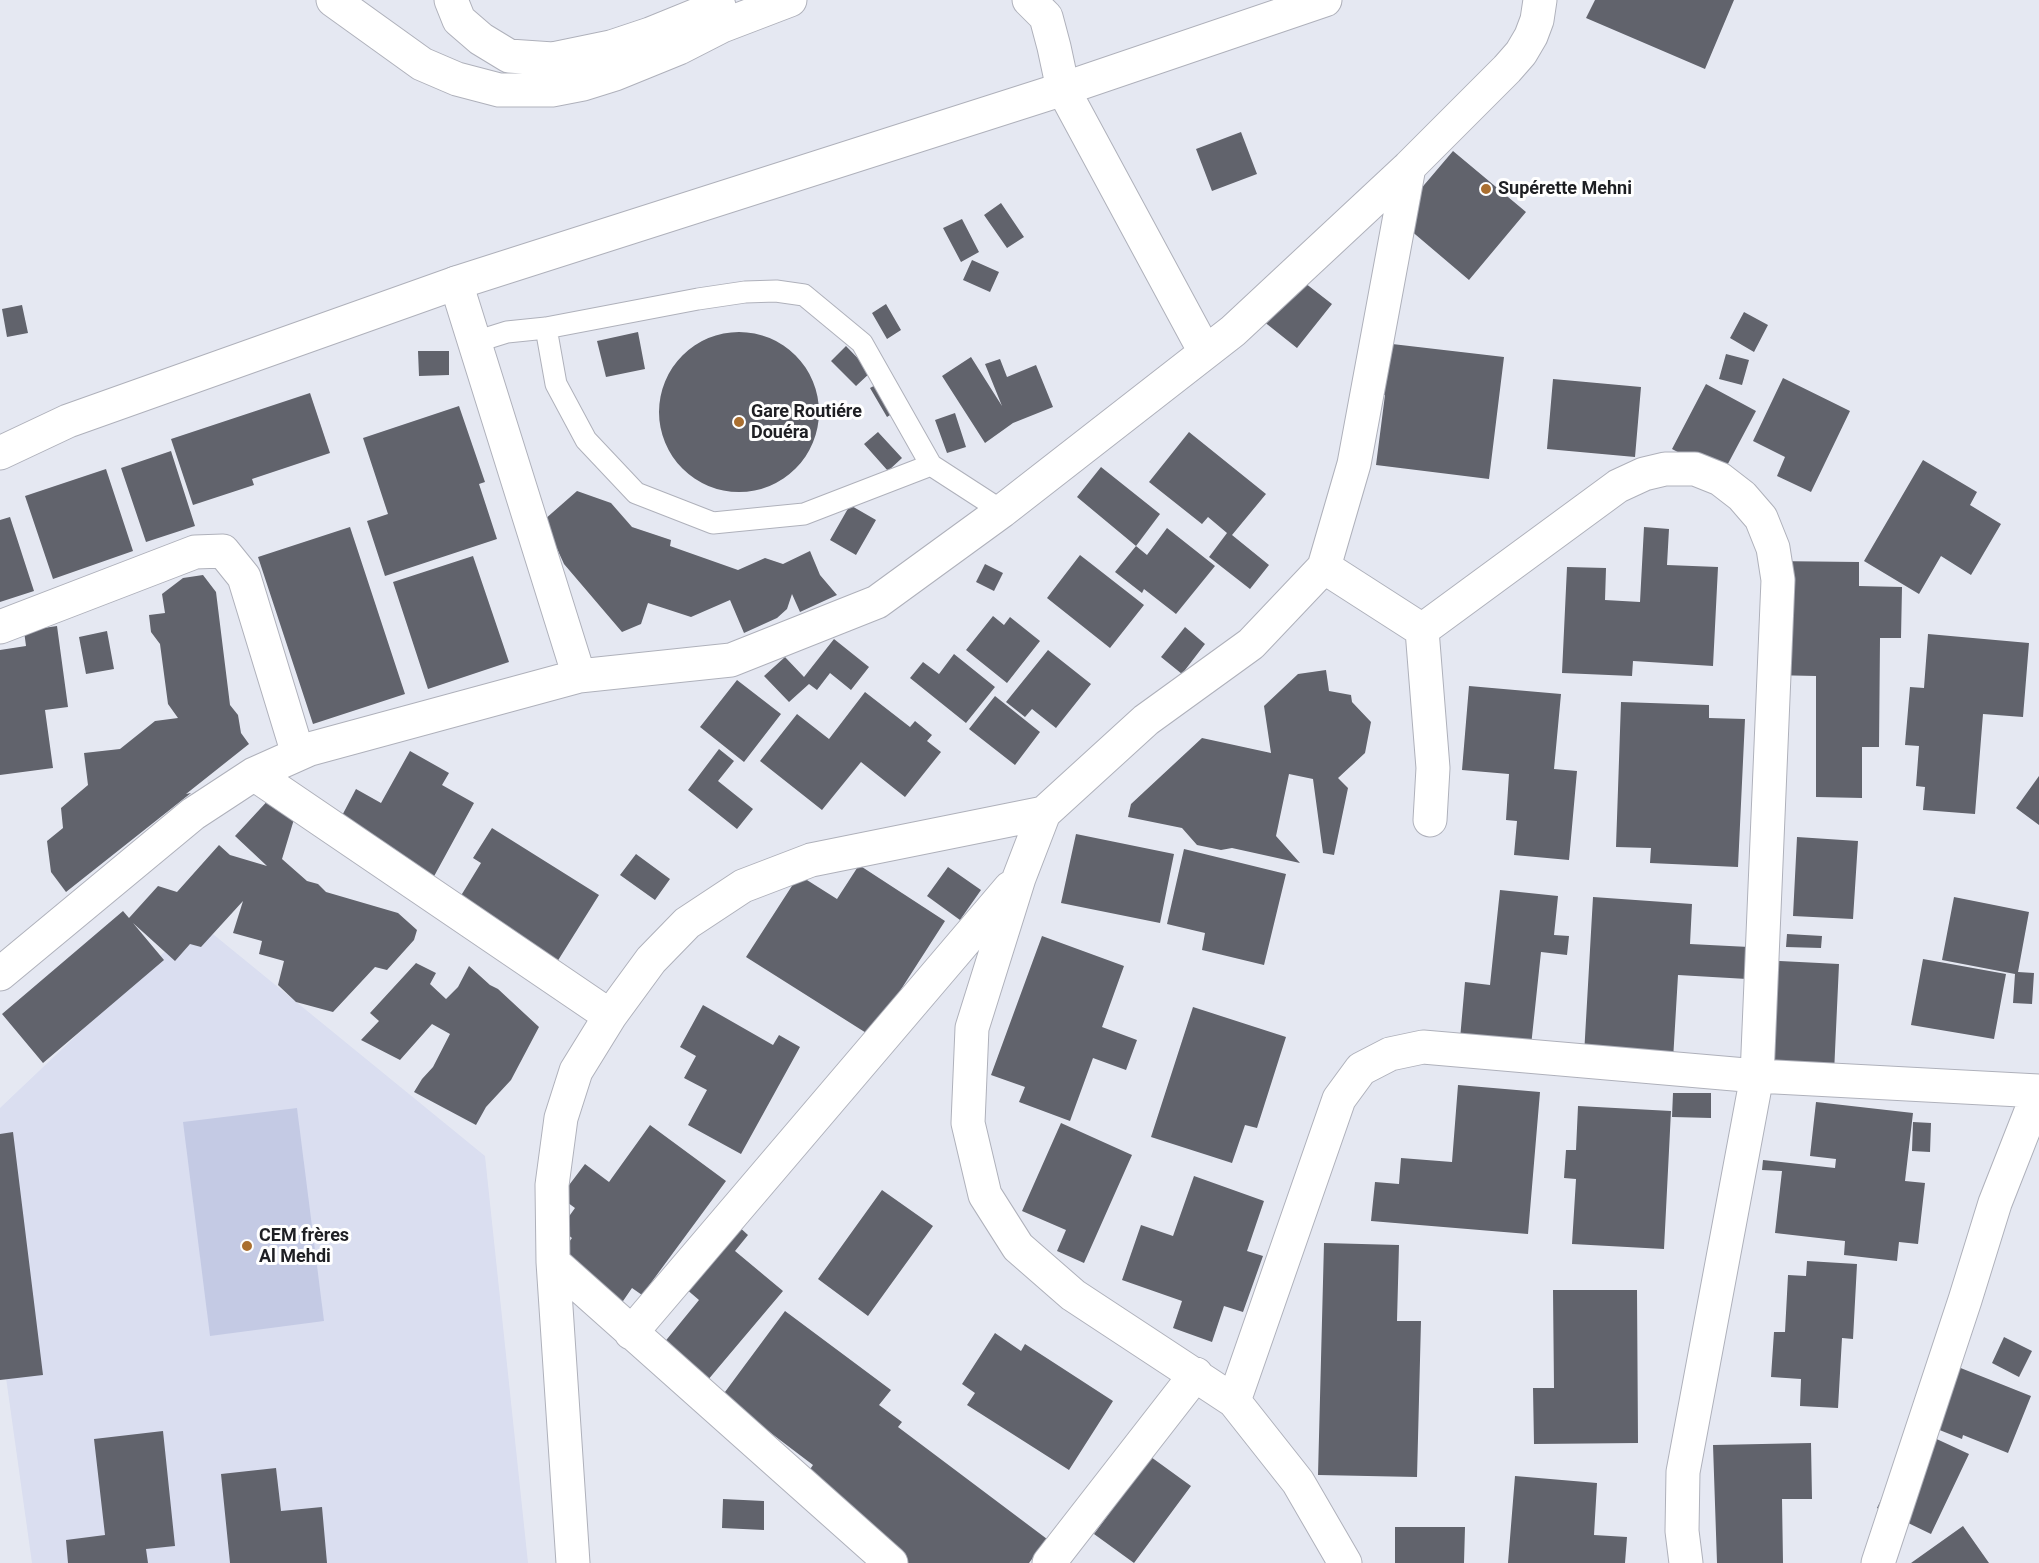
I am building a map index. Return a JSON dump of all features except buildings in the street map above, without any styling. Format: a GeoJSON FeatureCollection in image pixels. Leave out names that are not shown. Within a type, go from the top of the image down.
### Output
{"type":"FeatureCollection","features":[{"type":"Feature","properties":{"kind":"main road"},"geometry":{"type":"LineString","coordinates":[[333,0],[422,64],[457,79],[499,90],[552,90],[584,84],[679,48],[722,26],[790,0]]}},
{"type":"Feature","properties":{"kind":"main road"},"geometry":{"type":"LineString","coordinates":[[451,0],[459,20],[481,39],[509,56],[553,58],[611,47],[735,0]]}},
{"type":"Feature","properties":{"kind":"main road"},"geometry":{"type":"LineString","coordinates":[[1029,0],[1046,17],[1063,89],[1205,352]]}},
{"type":"Feature","properties":{"kind":"main road"},"geometry":{"type":"LineString","coordinates":[[0,453],[68,422],[456,283],[1063,89],[1325,0]]}},
{"type":"Feature","properties":{"kind":"main road"},"geometry":{"type":"LineString","coordinates":[[0,974],[193,814],[254,774],[297,754],[579,676],[731,660],[877,602],[1002,511],[1233,331],[1409,167],[1521,52],[1537,20],[1540,0]]}},
{"type":"Feature","properties":{"kind":"main road"},"geometry":{"type":"LineString","coordinates":[[1345,1563],[1298,1482],[1234,1401],[1065,1288],[1018,1247],[985,1195],[968,1123],[972,1028],[1019,878],[1044,813],[1146,720],[1251,644],[1324,567],[1354,464],[1409,167]]}},
{"type":"Feature","properties":{"kind":"main road"},"geometry":{"type":"LineString","coordinates":[[456,283],[579,676]]}},
{"type":"Feature","properties":{"kind":"main road"},"geometry":{"type":"LineString","coordinates":[[0,434],[68,422]]}},
{"type":"Feature","properties":{"kind":"main road"},"geometry":{"type":"LineString","coordinates":[[1422,630],[1618,486],[1644,474],[1665,469],[1695,469],[1720,479],[1742,496],[1761,518],[1773,548],[1778,580],[1757,1076],[1683,1472],[1682,1531],[1686,1563]]}},
{"type":"Feature","properties":{"kind":"main road"},"geometry":{"type":"LineString","coordinates":[[0,627],[195,552],[223,551],[244,577],[297,754]]}},
{"type":"Feature","properties":{"kind":"main road"},"geometry":{"type":"LineString","coordinates":[[1324,567],[1422,630]]}},
{"type":"Feature","properties":{"kind":"main road"},"geometry":{"type":"LineString","coordinates":[[1422,630],[1433,768],[1430,820]]}},
{"type":"Feature","properties":{"kind":"main road"},"geometry":{"type":"LineString","coordinates":[[254,774],[610,1016]]}},
{"type":"Feature","properties":{"kind":"main road"},"geometry":{"type":"LineString","coordinates":[[573,1563],[553,1262],[552,1185],[561,1118],[576,1071],[610,1016],[651,960],[687,923],[743,886],[811,860],[1044,813]]}},
{"type":"Feature","properties":{"kind":"main road"},"geometry":{"type":"LineString","coordinates":[[631,1333],[1019,878]]}},
{"type":"Feature","properties":{"kind":"main road"},"geometry":{"type":"LineString","coordinates":[[1234,1401],[1339,1099],[1360,1069],[1390,1054],[1423,1047],[1757,1076],[2039,1091],[1995,1203],[1878,1563]]}},
{"type":"Feature","properties":{"kind":"main road"},"geometry":{"type":"LineString","coordinates":[[553,1262],[891,1563]]}},
{"type":"Feature","properties":{"kind":"main road"},"geometry":{"type":"LineString","coordinates":[[1049,1563],[1196,1374]]}},
{"type":"Feature","properties":{"kind":"lane"},"geometry":{"type":"LineString","coordinates":[[475,342],[507,332],[546,328],[638,309],[745,292],[776,291],[804,295],[862,343],[931,465],[1002,511]]}},
{"type":"Feature","properties":{"kind":"lane"},"geometry":{"type":"LineString","coordinates":[[546,328],[556,384],[586,440],[636,493],[713,523],[804,514],[931,465]]}},
{"type":"Feature","properties":{"kind":"shaded area","name":"CEM frères Al Mehdi"},"geometry":{"type":"Polygon","coordinates":[[[197,921],[485,1156],[528,1563],[32,1563],[0,1335],[0,1108],[197,921]]]}},
{"type":"Feature","properties":{"kind":"shaded area"},"geometry":{"type":"Polygon","coordinates":[[[297,1108],[324,1321],[210,1336],[183,1122],[297,1108]]]}},
{"type":"Feature","properties":{"kind":"place","name":"Supérette Mehni"},"geometry":{"type":"Point","coordinates":[1486,189]}},
{"type":"Feature","properties":{"kind":"place","name":"Gare Routiére Douéra"},"geometry":{"type":"Point","coordinates":[739,422]}},
{"type":"Feature","properties":{"kind":"place","name":"CEM frères Al Mehdi"},"geometry":{"type":"Point","coordinates":[247,1246]}}]}
